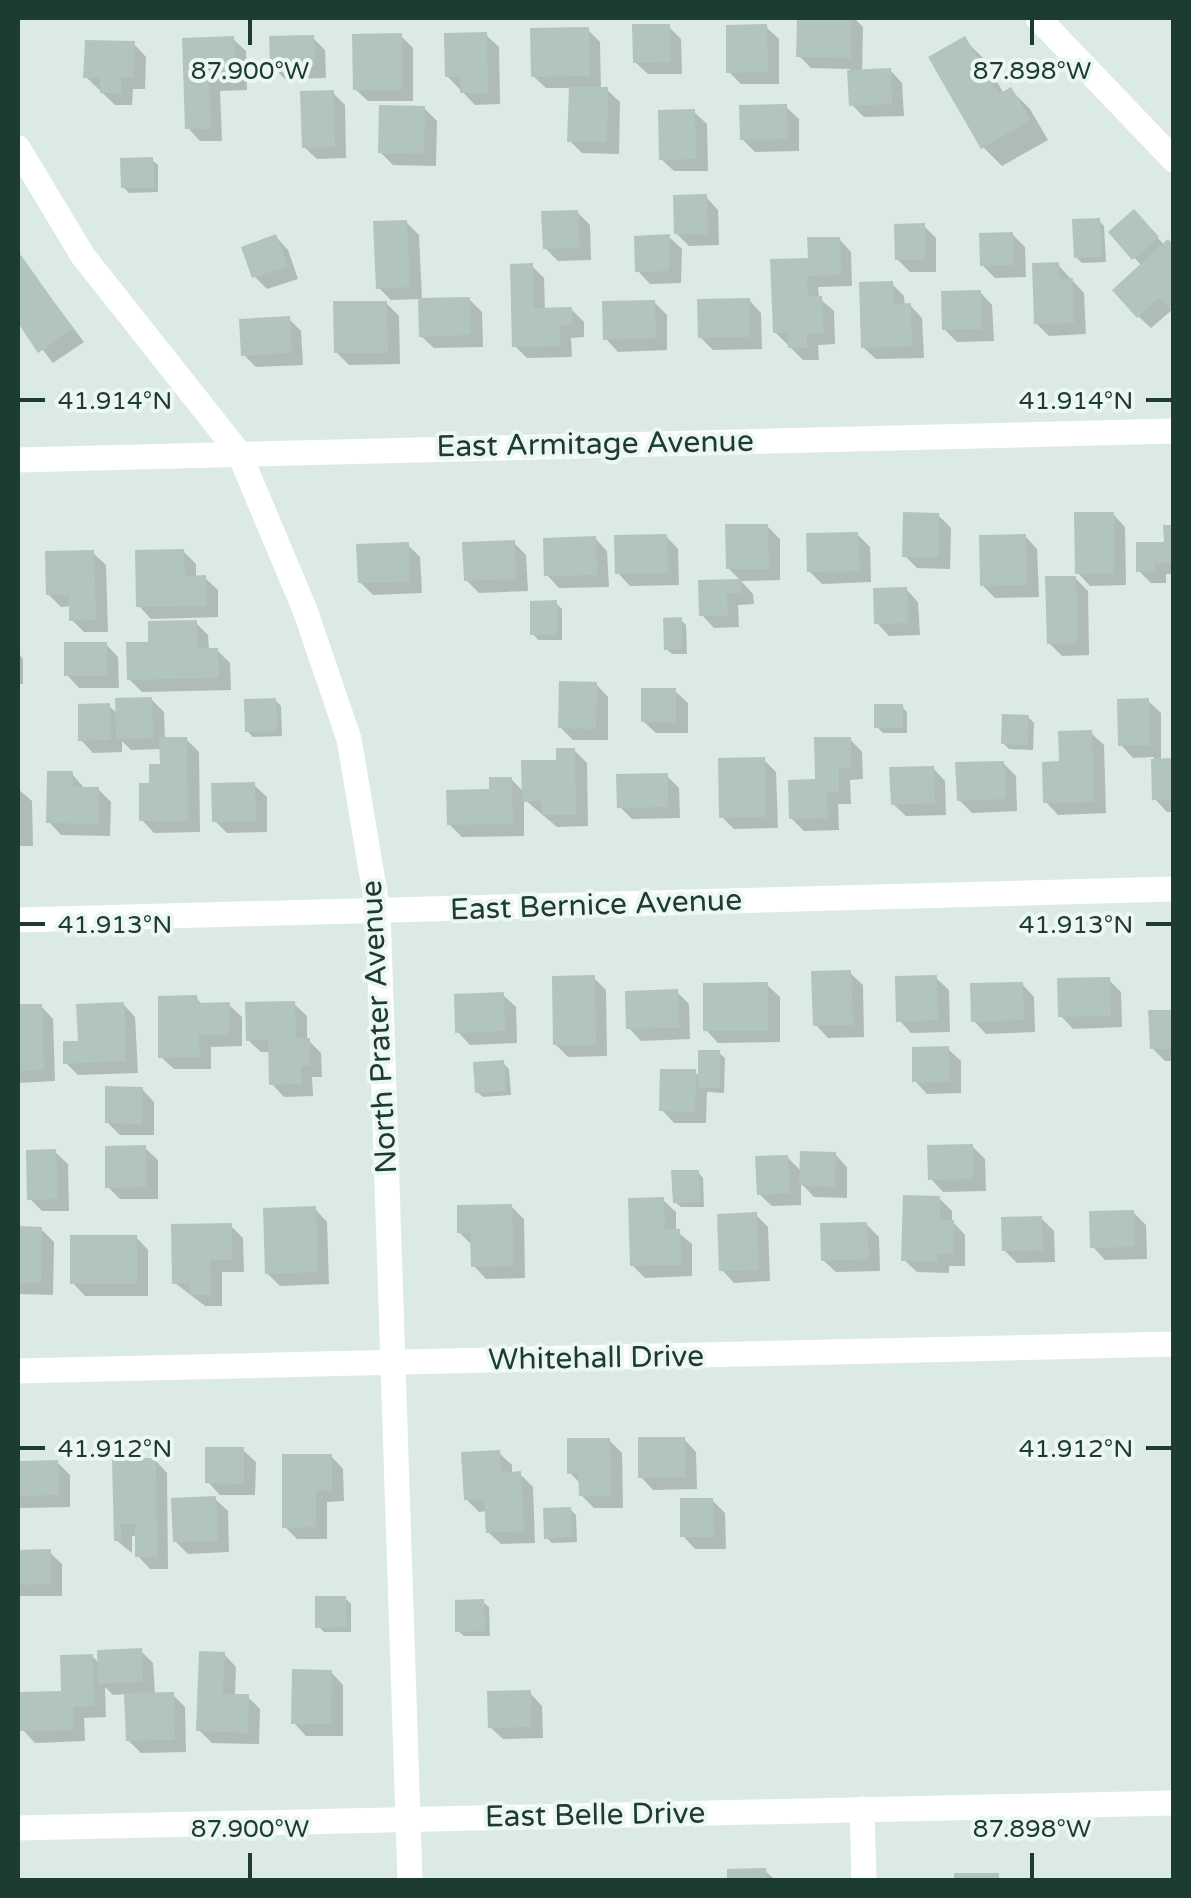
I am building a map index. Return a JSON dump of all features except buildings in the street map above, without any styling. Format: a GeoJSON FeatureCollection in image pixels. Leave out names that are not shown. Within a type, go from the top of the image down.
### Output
{"type":"FeatureCollection","features":[{"type":"Feature","properties":{"kind":"street"},"geometry":{"type":"LineString","coordinates":[[1038,18],[1174,160]]}},
{"type":"Feature","properties":{"kind":"street","name":"North Prater Avenue"},"geometry":{"type":"LineString","coordinates":[[18,148],[82,256],[240,453],[305,610],[349,739],[378,911],[410,1880]]}},
{"type":"Feature","properties":{"kind":"street","name":"East Armitage Avenue"},"geometry":{"type":"LineString","coordinates":[[18,460],[1174,431]]}},
{"type":"Feature","properties":{"kind":"street","name":"East Bernice Avenue"},"geometry":{"type":"LineString","coordinates":[[18,920],[1174,889]]}},
{"type":"Feature","properties":{"kind":"street","name":"Whitehall Drive"},"geometry":{"type":"LineString","coordinates":[[18,1372],[1174,1344]]}},
{"type":"Feature","properties":{"kind":"street","name":"East Belle Drive"},"geometry":{"type":"LineString","coordinates":[[18,1828],[1174,1803]]}},
{"type":"Feature","properties":{"kind":"street"},"geometry":{"type":"LineString","coordinates":[[862,1809],[864,1880]]}}]}
